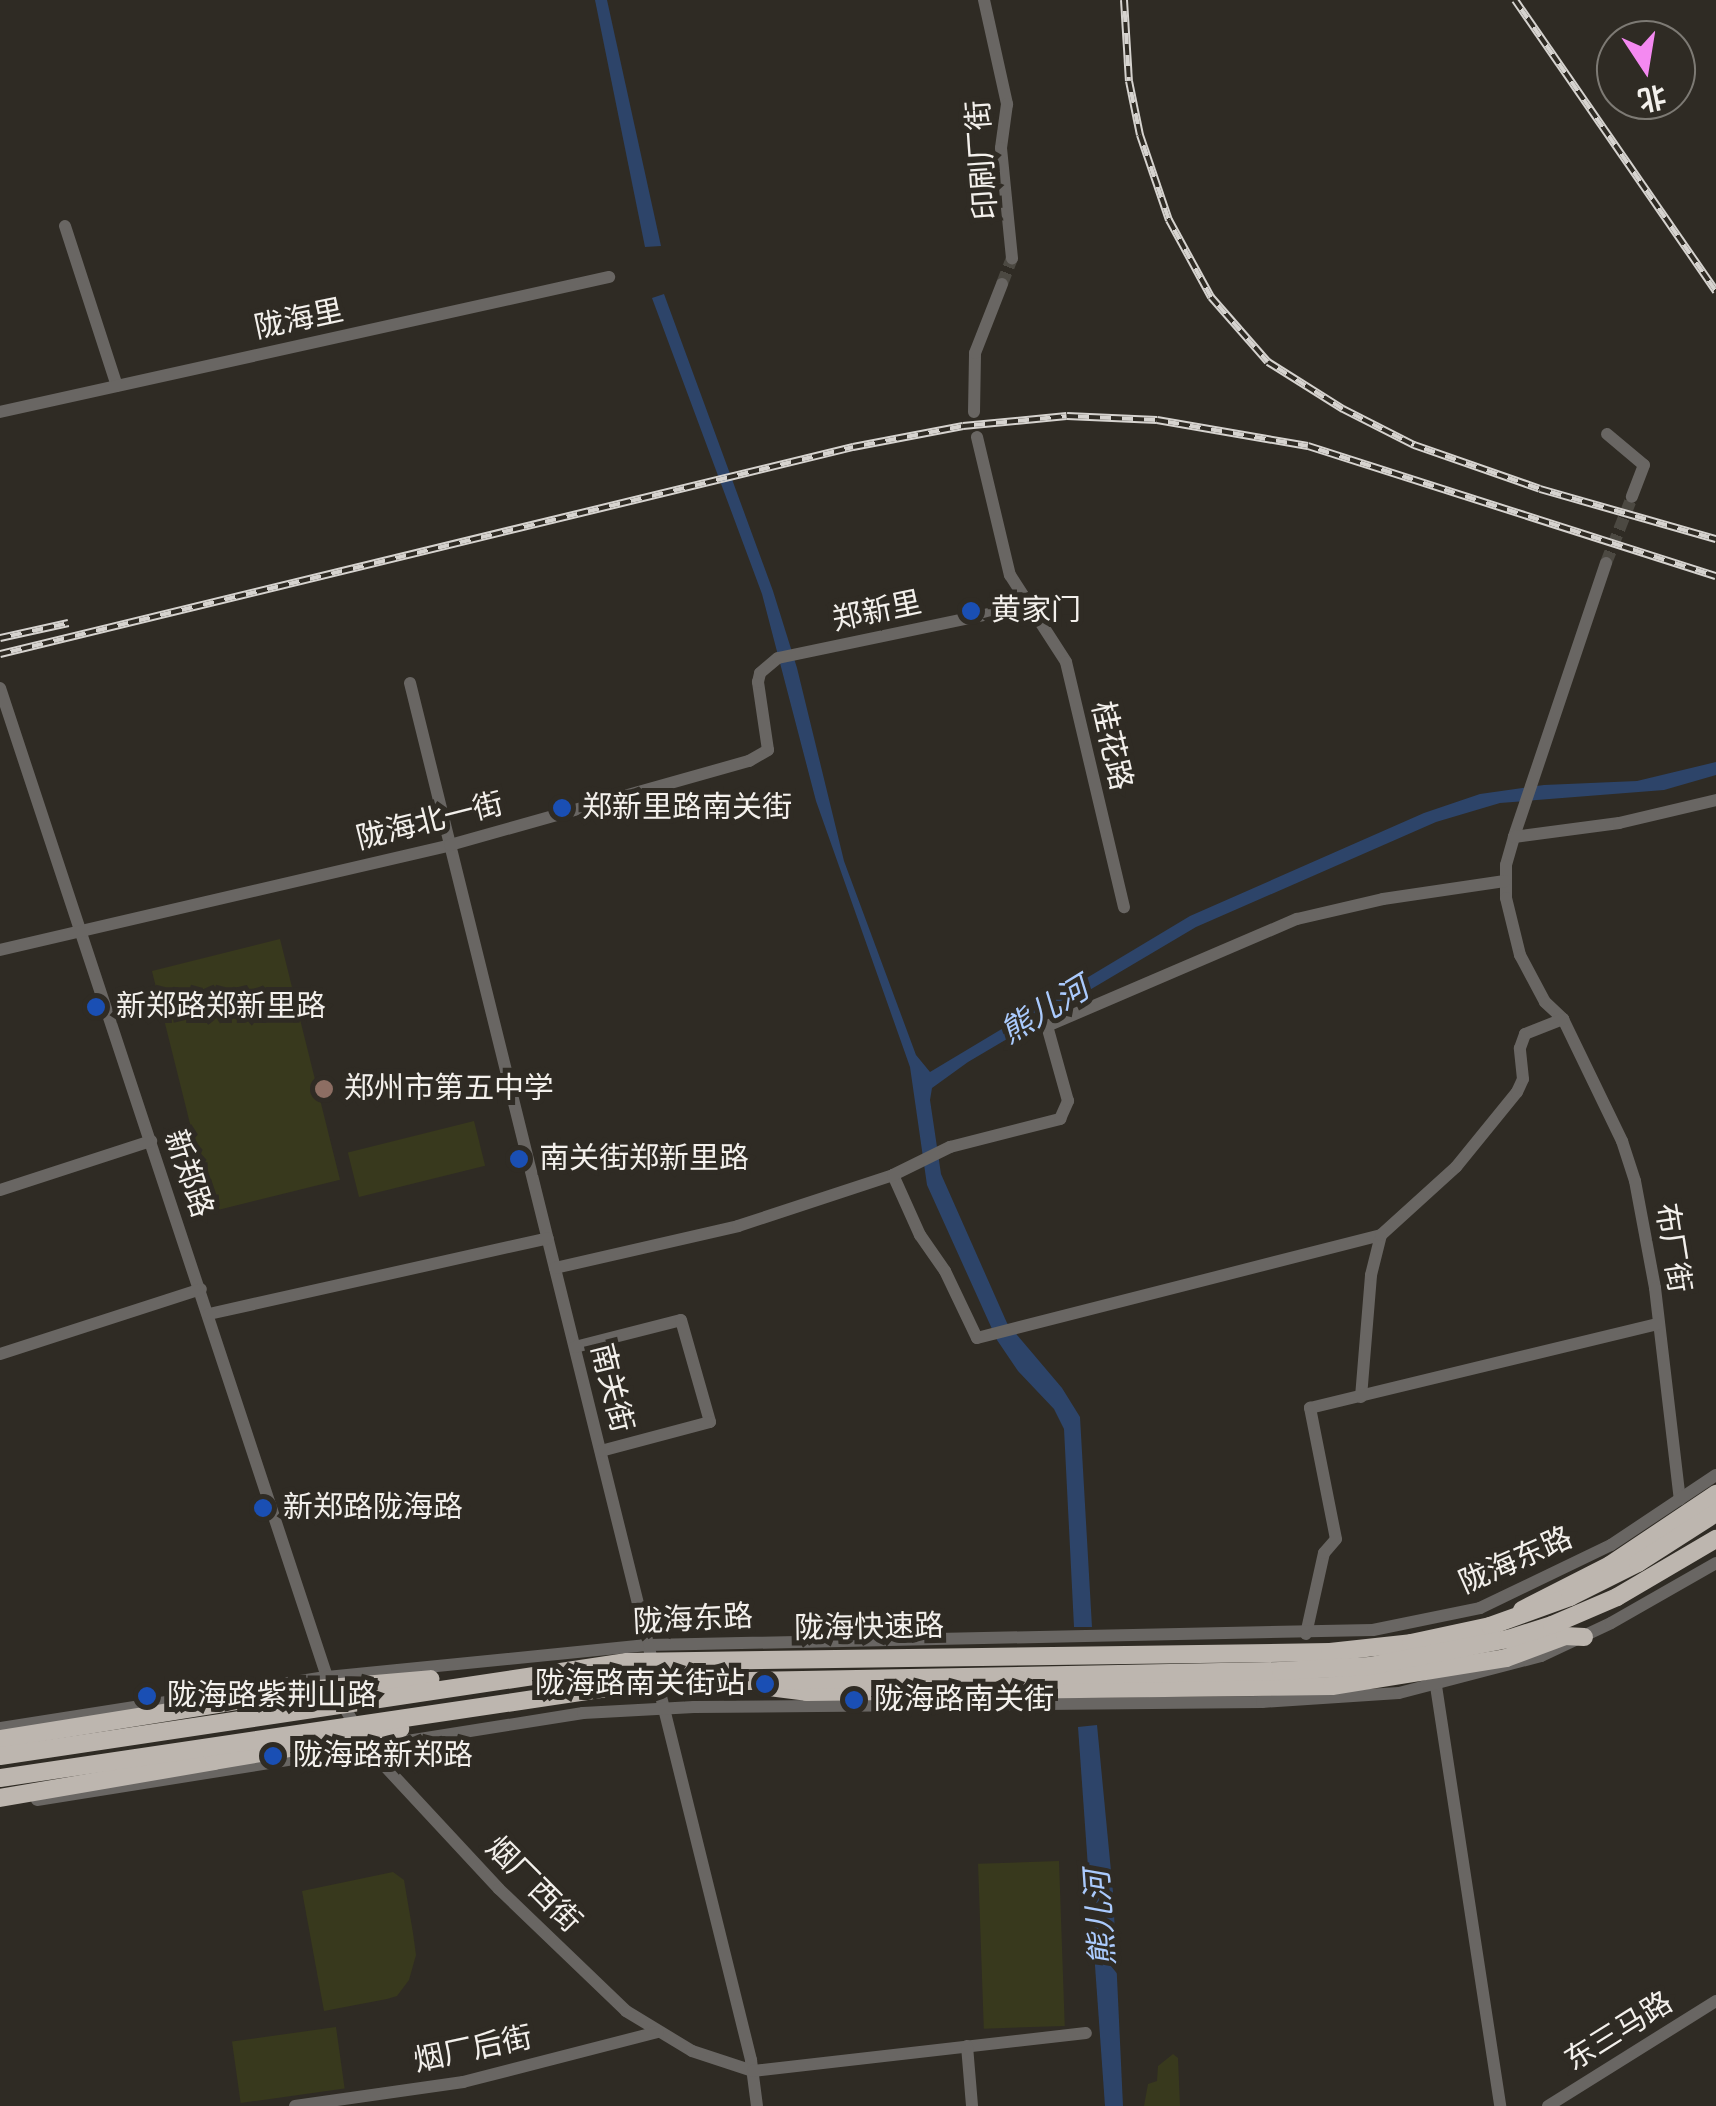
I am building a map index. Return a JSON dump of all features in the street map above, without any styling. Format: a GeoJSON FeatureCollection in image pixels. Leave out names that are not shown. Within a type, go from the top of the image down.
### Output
{"type":"FeatureCollection","features":[{"type":"Feature","properties":{"kind":"highway"},"geometry":{"type":"LineString","coordinates":[[1514,1618],[1526,1606],[1610,1566],[1716,1494]]}},
{"type":"Feature","properties":{"kind":"highway","name":"陇海快速路"},"geometry":{"type":"LineString","coordinates":[[0,1756],[512,1676],[715,1658],[1330,1652],[1428,1640],[1514,1618],[1616,1576],[1716,1514]]}},
{"type":"Feature","properties":{"kind":"highway","name":"陇海快速路"},"geometry":{"type":"LineString","coordinates":[[0,1778],[581,1689],[710,1679],[1281,1672],[1370,1666],[1508,1639],[1552,1624],[1617,1597],[1716,1538]]}},
{"type":"Feature","properties":{"kind":"highway"},"geometry":{"type":"LineString","coordinates":[[710,1679],[807,1692],[1352,1684],[1506,1658],[1565,1636],[1584,1637]]}},
{"type":"Feature","properties":{"kind":"highway"},"geometry":{"type":"LineString","coordinates":[[0,1739],[341,1684],[512,1676]]}},
{"type":"Feature","properties":{"kind":"highway"},"geometry":{"type":"LineString","coordinates":[[0,1798],[453,1720],[515,1699]]}},
{"type":"Feature","properties":{"kind":"street","name":"印刷厂街"},"geometry":{"type":"LineString","coordinates":[[984,0],[1008,104],[1001,148],[1012,258]]}},
{"type":"Feature","properties":{"kind":"street"},"geometry":{"type":"LineString","coordinates":[[64,226],[117,386]]}},
{"type":"Feature","properties":{"kind":"street","name":"陇海里"},"geometry":{"type":"LineString","coordinates":[[0,412],[609,278]]}},
{"type":"Feature","properties":{"kind":"street"},"geometry":{"type":"LineString","coordinates":[[974,412],[972,369],[1002,284]]}},
{"type":"Feature","properties":{"kind":"street"},"geometry":{"type":"LineString","coordinates":[[1607,434],[1644,465],[1632,498]]}},
{"type":"Feature","properties":{"kind":"street"},"geometry":{"type":"LineString","coordinates":[[977,436],[1001,550],[1027,606]]}},
{"type":"Feature","properties":{"kind":"street"},"geometry":{"type":"LineString","coordinates":[[555,1268],[738,1226],[893,1176],[950,1147],[1044,1124],[1066,1112],[1068,1101],[1047,1026],[1297,919],[1383,899],[1505,881],[1514,837],[1536,782],[1606,564]]}},
{"type":"Feature","properties":{"kind":"street","name":"郑新里"},"geometry":{"type":"LineString","coordinates":[[778,658],[1027,606]]}},
{"type":"Feature","properties":{"kind":"street","name":"桂花路"},"geometry":{"type":"LineString","coordinates":[[1027,606],[1066,662],[1124,907]]}},
{"type":"Feature","properties":{"kind":"street","name":"陇海北一街"},"geometry":{"type":"LineString","coordinates":[[0,950],[450,844],[760,756],[769,744],[758,682],[760,673],[778,658]]}},
{"type":"Feature","properties":{"kind":"street","name":"南关街"},"geometry":{"type":"LineString","coordinates":[[410,683],[649,1645],[752,2071],[757,2106]]}},
{"type":"Feature","properties":{"kind":"street","name":"新郑路"},"geometry":{"type":"LineString","coordinates":[[0,688],[327,1677]]}},
{"type":"Feature","properties":{"kind":"street"},"geometry":{"type":"LineString","coordinates":[[1514,837],[1619,823],[1716,800]]}},
{"type":"Feature","properties":{"kind":"street","name":"布厂街"},"geometry":{"type":"LineString","coordinates":[[1505,881],[1508,916],[1520,954],[1544,1002],[1563,1019],[1626,1154],[1648,1239],[1680,1500]]}},
{"type":"Feature","properties":{"kind":"street"},"geometry":{"type":"LineString","coordinates":[[893,1176],[920,1235],[945,1271],[977,1338],[1381,1235],[1456,1167],[1517,1092],[1524,1079],[1520,1048],[1525,1034],[1563,1019]]}},
{"type":"Feature","properties":{"kind":"street"},"geometry":{"type":"LineString","coordinates":[[0,1190],[151,1141]]}},
{"type":"Feature","properties":{"kind":"street"},"geometry":{"type":"LineString","coordinates":[[1361,1397],[1371,1275],[1381,1235]]}},
{"type":"Feature","properties":{"kind":"street"},"geometry":{"type":"LineString","coordinates":[[209,1314],[548,1238]]}},
{"type":"Feature","properties":{"kind":"street"},"geometry":{"type":"LineString","coordinates":[[0,1354],[201,1289]]}},
{"type":"Feature","properties":{"kind":"street"},"geometry":{"type":"LineString","coordinates":[[575,1348],[682,1320],[710,1422],[600,1451]]}},
{"type":"Feature","properties":{"kind":"street"},"geometry":{"type":"LineString","coordinates":[[1306,1634],[1324,1553],[1336,1539],[1310,1408],[1658,1324]]}},
{"type":"Feature","properties":{"kind":"street","name":"陇海东路"},"geometry":{"type":"LineString","coordinates":[[0,1728],[327,1677],[649,1645],[1373,1630],[1480,1608],[1591,1556],[1716,1475]]}},
{"type":"Feature","properties":{"kind":"street"},"geometry":{"type":"LineString","coordinates":[[0,1806],[553,1715],[664,1708],[1262,1702],[1399,1693],[1541,1656],[1584,1637],[1716,1563]]}},
{"type":"Feature","properties":{"kind":"street","name":"烟厂西街"},"geometry":{"type":"LineString","coordinates":[[327,1677],[368,1748],[499,1888],[626,2011],[692,2051],[752,2071]]}},
{"type":"Feature","properties":{"kind":"street"},"geometry":{"type":"LineString","coordinates":[[1436,1686],[1500,2106]]}},
{"type":"Feature","properties":{"kind":"street","name":"东三马路"},"geometry":{"type":"LineString","coordinates":[[1548,2106],[1716,2002]]}},
{"type":"Feature","properties":{"kind":"street","name":"烟厂后街"},"geometry":{"type":"LineString","coordinates":[[295,2106],[464,2082],[658,2032]]}},
{"type":"Feature","properties":{"kind":"street"},"geometry":{"type":"LineString","coordinates":[[752,2071],[1086,2033]]}},
{"type":"Feature","properties":{"kind":"street"},"geometry":{"type":"LineString","coordinates":[[967,2046],[972,2106]]}},
{"type":"Feature","properties":{"kind":"green space"},"geometry":{"type":"Polygon","coordinates":[[[280,939],[340,1180],[212,1212],[152,971],[280,939]]]}},
{"type":"Feature","properties":{"kind":"green space"},"geometry":{"type":"Polygon","coordinates":[[[474,1121],[485,1166],[359,1197],[348,1152],[474,1121]]]}},
{"type":"Feature","properties":{"kind":"green space"},"geometry":{"type":"Polygon","coordinates":[[[1059,1861],[1065,2026],[984,2029],[978,1864],[1059,1861]]]}},
{"type":"Feature","properties":{"kind":"green space"},"geometry":{"type":"Polygon","coordinates":[[[393,1872],[404,1880],[413,1933],[416,1955],[409,1980],[397,1996],[324,2011],[302,1891],[393,1872]]]}},
{"type":"Feature","properties":{"kind":"green space"},"geometry":{"type":"Polygon","coordinates":[[[336,2027],[345,2088],[241,2103],[232,2042],[336,2027]]]}},
{"type":"Feature","properties":{"kind":"green space"},"geometry":{"type":"Polygon","coordinates":[[[1173,2054],[1178,2058],[1180,2106],[1144,2106],[1148,2084],[1157,2081],[1158,2066],[1173,2054]]]}},
{"type":"Feature","properties":{"kind":"water"},"geometry":{"type":"Polygon","coordinates":[[[595,0],[607,0],[661,246],[645,247],[595,0]]]}},
{"type":"Feature","properties":{"kind":"water","name":"熊儿河"},"geometry":{"type":"Polygon","coordinates":[[[664,294],[773,591],[797,668],[844,861],[916,1055],[930,1072],[1190,916],[1424,813],[1480,794],[1544,785],[1637,781],[1716,762],[1716,775],[1664,790],[1500,803],[1436,822],[1196,927],[968,1062],[932,1088],[930,1100],[941,1174],[1007,1323],[1062,1388],[1080,1417],[1092,1627],[1074,1627],[1064,1429],[1054,1409],[1018,1371],[997,1340],[927,1185],[910,1067],[816,801],[762,594],[652,298],[664,294]]]}},
{"type":"Feature","properties":{"kind":"water","name":"熊儿河"},"geometry":{"type":"Polygon","coordinates":[[[1097,1725],[1113,1892],[1123,2106],[1105,2106],[1078,1727],[1097,1725]]]}},
{"type":"Feature","properties":{"kind":"tunnel"},"geometry":{"type":"LineString","coordinates":[[1002,284],[1012,258]]}},
{"type":"Feature","properties":{"kind":"tunnel"},"geometry":{"type":"LineString","coordinates":[[1606,563],[1632,497]]}},
{"type":"Feature","properties":{"kind":"railway"},"geometry":{"type":"LineString","coordinates":[[1124,0],[1129,81],[1140,135],[1169,220],[1211,297],[1268,362],[1343,409],[1414,445],[1540,489],[1716,539]]}},
{"type":"Feature","properties":{"kind":"railway"},"geometry":{"type":"LineString","coordinates":[[1515,0],[1716,291]]}},
{"type":"Feature","properties":{"kind":"railway"},"geometry":{"type":"LineString","coordinates":[[0,654],[853,447],[963,426],[1067,416],[1157,420],[1308,446],[1716,576]]}},
{"type":"Feature","properties":{"kind":"railway"},"geometry":{"type":"LineString","coordinates":[[0,638],[68,623]]}},
{"type":"Feature","properties":{"kind":"place","name":"黄家门"},"geometry":{"type":"Point","coordinates":[971,611]}},
{"type":"Feature","properties":{"kind":"place","name":"郑新里路南关街"},"geometry":{"type":"Point","coordinates":[562,808]}},
{"type":"Feature","properties":{"kind":"place","name":"新郑路郑新里路"},"geometry":{"type":"Point","coordinates":[96,1007]}},
{"type":"Feature","properties":{"kind":"place","name":"郑州市第五中学"},"geometry":{"type":"Point","coordinates":[324,1089]}},
{"type":"Feature","properties":{"kind":"place","name":"南关街郑新里路"},"geometry":{"type":"Point","coordinates":[519,1159]}},
{"type":"Feature","properties":{"kind":"place","name":"新郑路陇海路"},"geometry":{"type":"Point","coordinates":[263,1508]}},
{"type":"Feature","properties":{"kind":"place","name":"陇海路南关街站"},"geometry":{"type":"Point","coordinates":[765,1684]}},
{"type":"Feature","properties":{"kind":"place","name":"陇海路紫荆山路"},"geometry":{"type":"Point","coordinates":[147,1696]}},
{"type":"Feature","properties":{"kind":"place","name":"陇海路南关街"},"geometry":{"type":"Point","coordinates":[854,1700]}},
{"type":"Feature","properties":{"kind":"place","name":"陇海路新郑路"},"geometry":{"type":"Point","coordinates":[273,1756]}}]}
